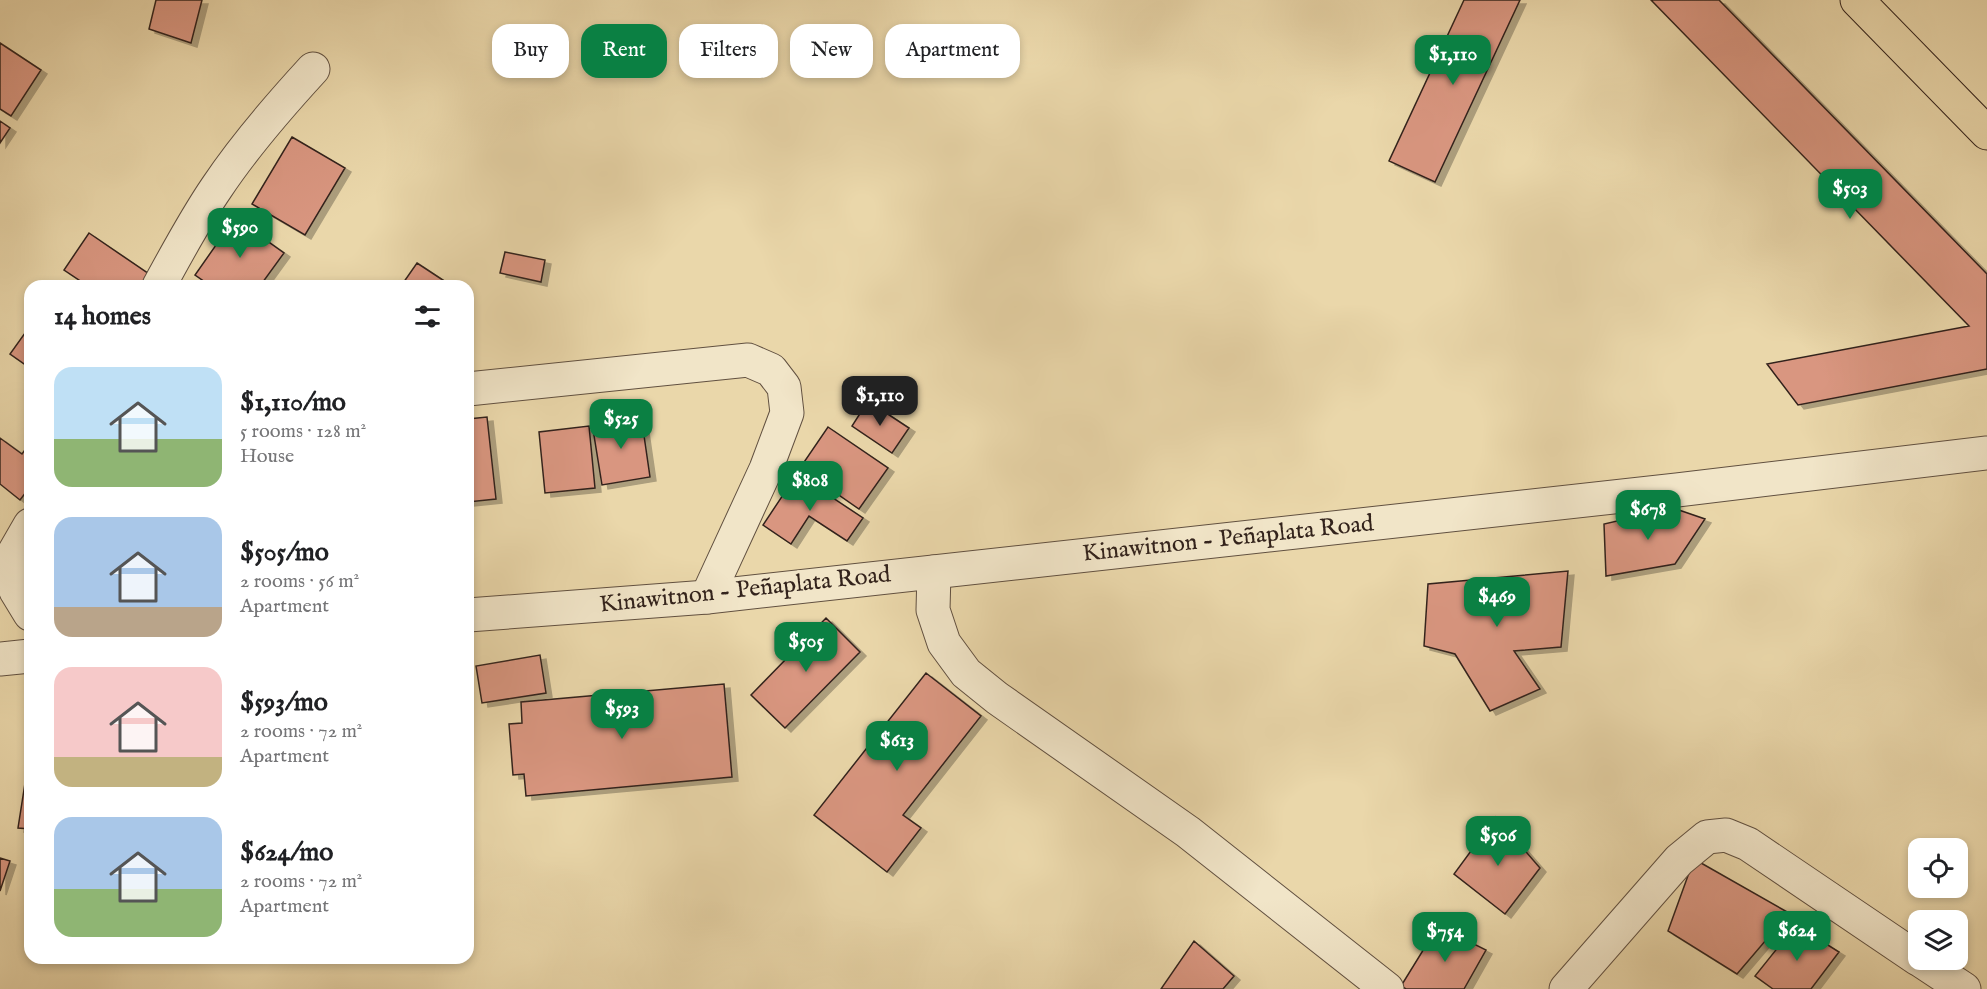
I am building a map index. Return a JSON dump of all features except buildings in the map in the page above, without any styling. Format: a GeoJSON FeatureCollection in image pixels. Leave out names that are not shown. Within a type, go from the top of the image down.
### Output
{"type":"FeatureCollection","features":[{"type":"Feature","properties":{"kind":"main road"},"geometry":{"type":"LineString","coordinates":[[1857,0],[1987,133]]}},
{"type":"Feature","properties":{"kind":"street"},"geometry":{"type":"LineString","coordinates":[[162,280],[192,225],[218,185],[269,117],[313,69]]}},
{"type":"Feature","properties":{"kind":"street"},"geometry":{"type":"LineString","coordinates":[[474,388],[748,360],[771,370],[784,387],[787,413],[766,469],[707,597]]}},
{"type":"Feature","properties":{"kind":"street","name":"Kinawitnon - Peñaplata Road"},"geometry":{"type":"LineString","coordinates":[[474,615],[707,597],[1653,493],[1987,453]]}},
{"type":"Feature","properties":{"kind":"street"},"geometry":{"type":"LineString","coordinates":[[24,535],[3,572],[24,604]]}},
{"type":"Feature","properties":{"kind":"street"},"geometry":{"type":"LineString","coordinates":[[934,572],[933,610],[944,643],[966,674],[1188,832],[1387,989]]}},
{"type":"Feature","properties":{"kind":"street"},"geometry":{"type":"LineString","coordinates":[[0,659],[24,657]]}},
{"type":"Feature","properties":{"kind":"street"},"geometry":{"type":"LineString","coordinates":[[1566,989],[1679,860],[1707,837],[1726,835],[1748,844],[1908,952]]}},
{"type":"Feature","properties":{"kind":"street"},"geometry":{"type":"LineString","coordinates":[[1936,970],[1964,989]]}}]}
